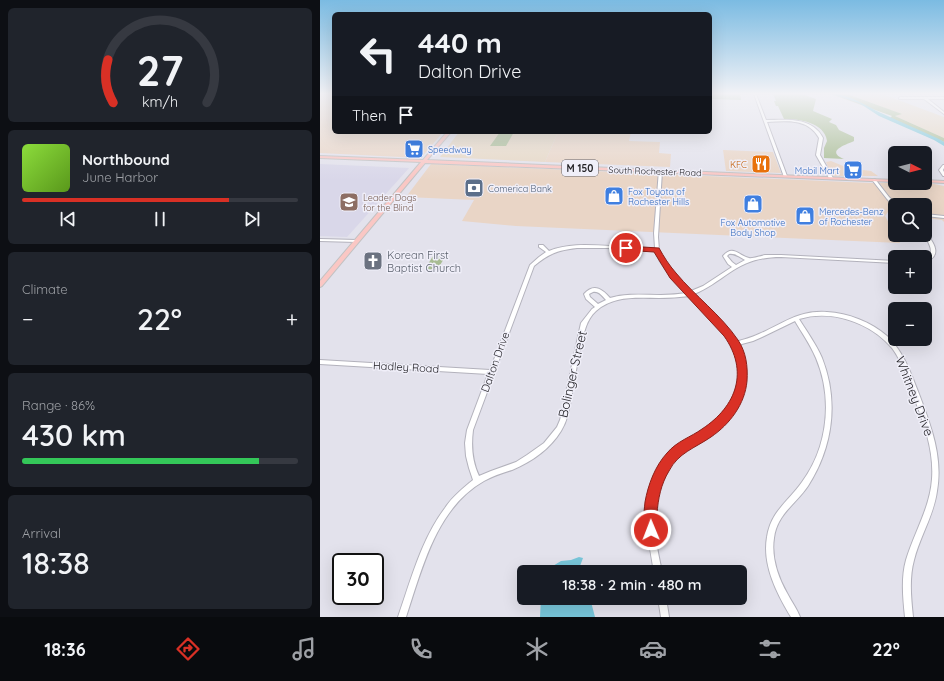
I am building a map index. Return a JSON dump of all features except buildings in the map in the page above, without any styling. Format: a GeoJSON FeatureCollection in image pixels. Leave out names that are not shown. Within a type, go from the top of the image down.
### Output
{"type":"FeatureCollection","features":[{"type":"Feature","properties":{"kind":"main road"},"geometry":{"type":"LineString","coordinates":[[320,286],[447,134]]}},
{"type":"Feature","properties":{"kind":"main road","name":"South Rochester Road"},"geometry":{"type":"LineString","coordinates":[[320,157],[888,181]]}},
{"type":"Feature","properties":{"kind":"main road"},"geometry":{"type":"LineString","coordinates":[[932,181],[944,182]]}},
{"type":"Feature","properties":{"kind":"street"},"geometry":{"type":"LineString","coordinates":[[766,123],[785,176]]}},
{"type":"Feature","properties":{"kind":"street"},"geometry":{"type":"LineString","coordinates":[[798,123],[808,126],[821,136],[818,155],[831,178]]}},
{"type":"Feature","properties":{"kind":"street"},"geometry":{"type":"LineString","coordinates":[[944,166],[941,170],[944,175]]}},
{"type":"Feature","properties":{"kind":"street"},"geometry":{"type":"LineString","coordinates":[[657,565],[650,515],[654,488],[662,471],[672,456],[682,447],[717,426],[733,408],[741,390],[743,379],[740,357],[735,344],[724,329],[666,267],[656,250],[660,171]]}},
{"type":"Feature","properties":{"kind":"street"},"geometry":{"type":"LineString","coordinates":[[874,180],[888,198]]}},
{"type":"Feature","properties":{"kind":"street"},"geometry":{"type":"LineString","coordinates":[[932,216],[944,217]]}},
{"type":"Feature","properties":{"kind":"street"},"geometry":{"type":"LineString","coordinates":[[320,240],[357,241]]}},
{"type":"Feature","properties":{"kind":"street"},"geometry":{"type":"LineString","coordinates":[[930,242],[934,252],[932,256]]}},
{"type":"Feature","properties":{"kind":"street"},"geometry":{"type":"LineString","coordinates":[[541,246],[548,252]]}},
{"type":"Feature","properties":{"kind":"street","name":"Dalton Drive"},"geometry":{"type":"LineString","coordinates":[[477,481],[468,453],[470,430],[529,270],[537,260],[548,252],[563,247],[572,246],[656,250]]}},
{"type":"Feature","properties":{"kind":"street"},"geometry":{"type":"LineString","coordinates":[[736,267],[727,260],[725,256],[727,253],[735,253],[749,260]]}},
{"type":"Feature","properties":{"kind":"street","name":"Bolinger Street"},"geometry":{"type":"LineString","coordinates":[[402,617],[430,539],[438,523],[455,499],[477,481],[490,474],[526,460],[543,448],[559,429],[563,420],[584,323],[597,306],[609,300],[626,296],[660,297],[690,293],[704,288],[749,260],[779,256],[888,262]]}},
{"type":"Feature","properties":{"kind":"street"},"geometry":{"type":"LineString","coordinates":[[597,306],[588,298],[586,294],[590,291],[596,289],[609,300]]}},
{"type":"Feature","properties":{"kind":"street","name":"Whitney Drive"},"geometry":{"type":"LineString","coordinates":[[735,344],[753,339],[807,314],[844,315],[855,319],[879,333],[888,341],[901,357],[927,422],[932,442],[936,476],[934,492],[910,561],[907,585],[909,617]]}},
{"type":"Feature","properties":{"kind":"street"},"geometry":{"type":"LineString","coordinates":[[796,319],[808,336],[822,365],[828,385],[829,404],[826,438],[815,467],[804,485],[779,513],[773,525],[769,540],[772,568],[779,588],[796,617]]}},
{"type":"Feature","properties":{"kind":"street","name":"Hadley Road"},"geometry":{"type":"LineString","coordinates":[[320,362],[491,372]]}},
{"type":"Feature","properties":{"kind":"street"},"geometry":{"type":"LineString","coordinates":[[663,605],[665,617]]}},
{"type":"Feature","properties":{"kind":"shaded area"},"geometry":{"type":"Polygon","coordinates":[[[320,123],[332,123],[332,134],[441,134],[421,158],[320,153],[320,123]]]}},
{"type":"Feature","properties":{"kind":"shaded area"},"geometry":{"type":"Polygon","coordinates":[[[910,123],[944,123],[944,138],[910,123]]]}},
{"type":"Feature","properties":{"kind":"shaded area"},"geometry":{"type":"Polygon","coordinates":[[[457,134],[557,134],[545,162],[440,157],[457,134]]]}},
{"type":"Feature","properties":{"kind":"shaded area"},"geometry":{"type":"Polygon","coordinates":[[[557,134],[631,134],[629,141],[660,142],[659,153],[671,154],[670,167],[545,162],[557,134]]]}},
{"type":"Feature","properties":{"kind":"shaded area"},"geometry":{"type":"Polygon","coordinates":[[[723,150],[773,152],[781,173],[726,171],[723,150]]]}},
{"type":"Feature","properties":{"kind":"shaded area"},"geometry":{"type":"Polygon","coordinates":[[[831,161],[848,168],[871,171],[878,176],[832,176],[826,162],[831,161]]]}},
{"type":"Feature","properties":{"kind":"shaded area","name":"Leader Dogs for the Blind"},"geometry":{"type":"Polygon","coordinates":[[[320,164],[409,168],[347,237],[320,236],[320,164]]]}},
{"type":"Feature","properties":{"kind":"shaded area"},"geometry":{"type":"Polygon","coordinates":[[[431,164],[888,183],[888,190],[932,190],[932,184],[944,186],[944,222],[942,220],[932,219],[932,198],[888,198],[888,212],[885,216],[888,221],[888,242],[900,243],[516,226],[462,221],[474,200],[406,197],[431,164]]]}},
{"type":"Feature","properties":{"kind":"green space"},"geometry":{"type":"Polygon","coordinates":[[[810,123],[831,123],[836,125],[839,130],[854,137],[854,141],[839,148],[836,153],[844,159],[824,158],[824,148],[827,141],[825,135],[816,126],[810,123]]]}},
{"type":"Feature","properties":{"kind":"green space"},"geometry":{"type":"Polygon","coordinates":[[[901,123],[910,123],[944,138],[944,142],[901,123]]]}},
{"type":"Feature","properties":{"kind":"green space"},"geometry":{"type":"Polygon","coordinates":[[[499,134],[513,134],[506,146],[490,146],[499,134]]]}},
{"type":"Feature","properties":{"kind":"green space"},"geometry":{"type":"Polygon","coordinates":[[[433,256],[445,257],[437,270],[425,269],[433,256]]]}},
{"type":"Feature","properties":{"kind":"water"},"geometry":{"type":"Polygon","coordinates":[[[895,123],[903,123],[939,139],[944,142],[944,146],[895,123]]]}},
{"type":"Feature","properties":{"kind":"water"},"geometry":{"type":"Polygon","coordinates":[[[579,557],[583,558],[580,565],[554,565],[561,561],[579,557]]]}},
{"type":"Feature","properties":{"kind":"water"},"geometry":{"type":"Polygon","coordinates":[[[541,605],[592,605],[595,617],[540,617],[541,605]]]}},
{"type":"Feature","properties":{"kind":"place","name":"Speedway"},"geometry":{"type":"Point","coordinates":[414,149]}},
{"type":"Feature","properties":{"kind":"place","name":"KFC"},"geometry":{"type":"Point","coordinates":[761,164]}},
{"type":"Feature","properties":{"kind":"place","name":"Mobil Mart"},"geometry":{"type":"Point","coordinates":[853,170]}},
{"type":"Feature","properties":{"kind":"place","name":"Comerica Bank"},"geometry":{"type":"Point","coordinates":[474,188]}},
{"type":"Feature","properties":{"kind":"place","name":"Fox Toyota of Rochester Hills"},"geometry":{"type":"Point","coordinates":[614,196]}},
{"type":"Feature","properties":{"kind":"place","name":"Leader Dogs for the Blind"},"geometry":{"type":"Point","coordinates":[349,202]}},
{"type":"Feature","properties":{"kind":"place","name":"Fox Automotive Body Shop"},"geometry":{"type":"Point","coordinates":[753,204]}},
{"type":"Feature","properties":{"kind":"place","name":"Mercedes-Benz of Rochester"},"geometry":{"type":"Point","coordinates":[805,216]}},
{"type":"Feature","properties":{"kind":"place","name":"Korean First Baptist Church"},"geometry":{"type":"Point","coordinates":[373,261]}},
{"type":"Feature","properties":{"kind":"route"},"geometry":{"type":"LineString","coordinates":[[626,248],[656,250],[660,259],[673,276],[728,333],[735,344],[743,369],[741,390],[733,408],[717,426],[706,434],[682,447],[672,456],[659,476],[651,501],[651,530]]}}]}
